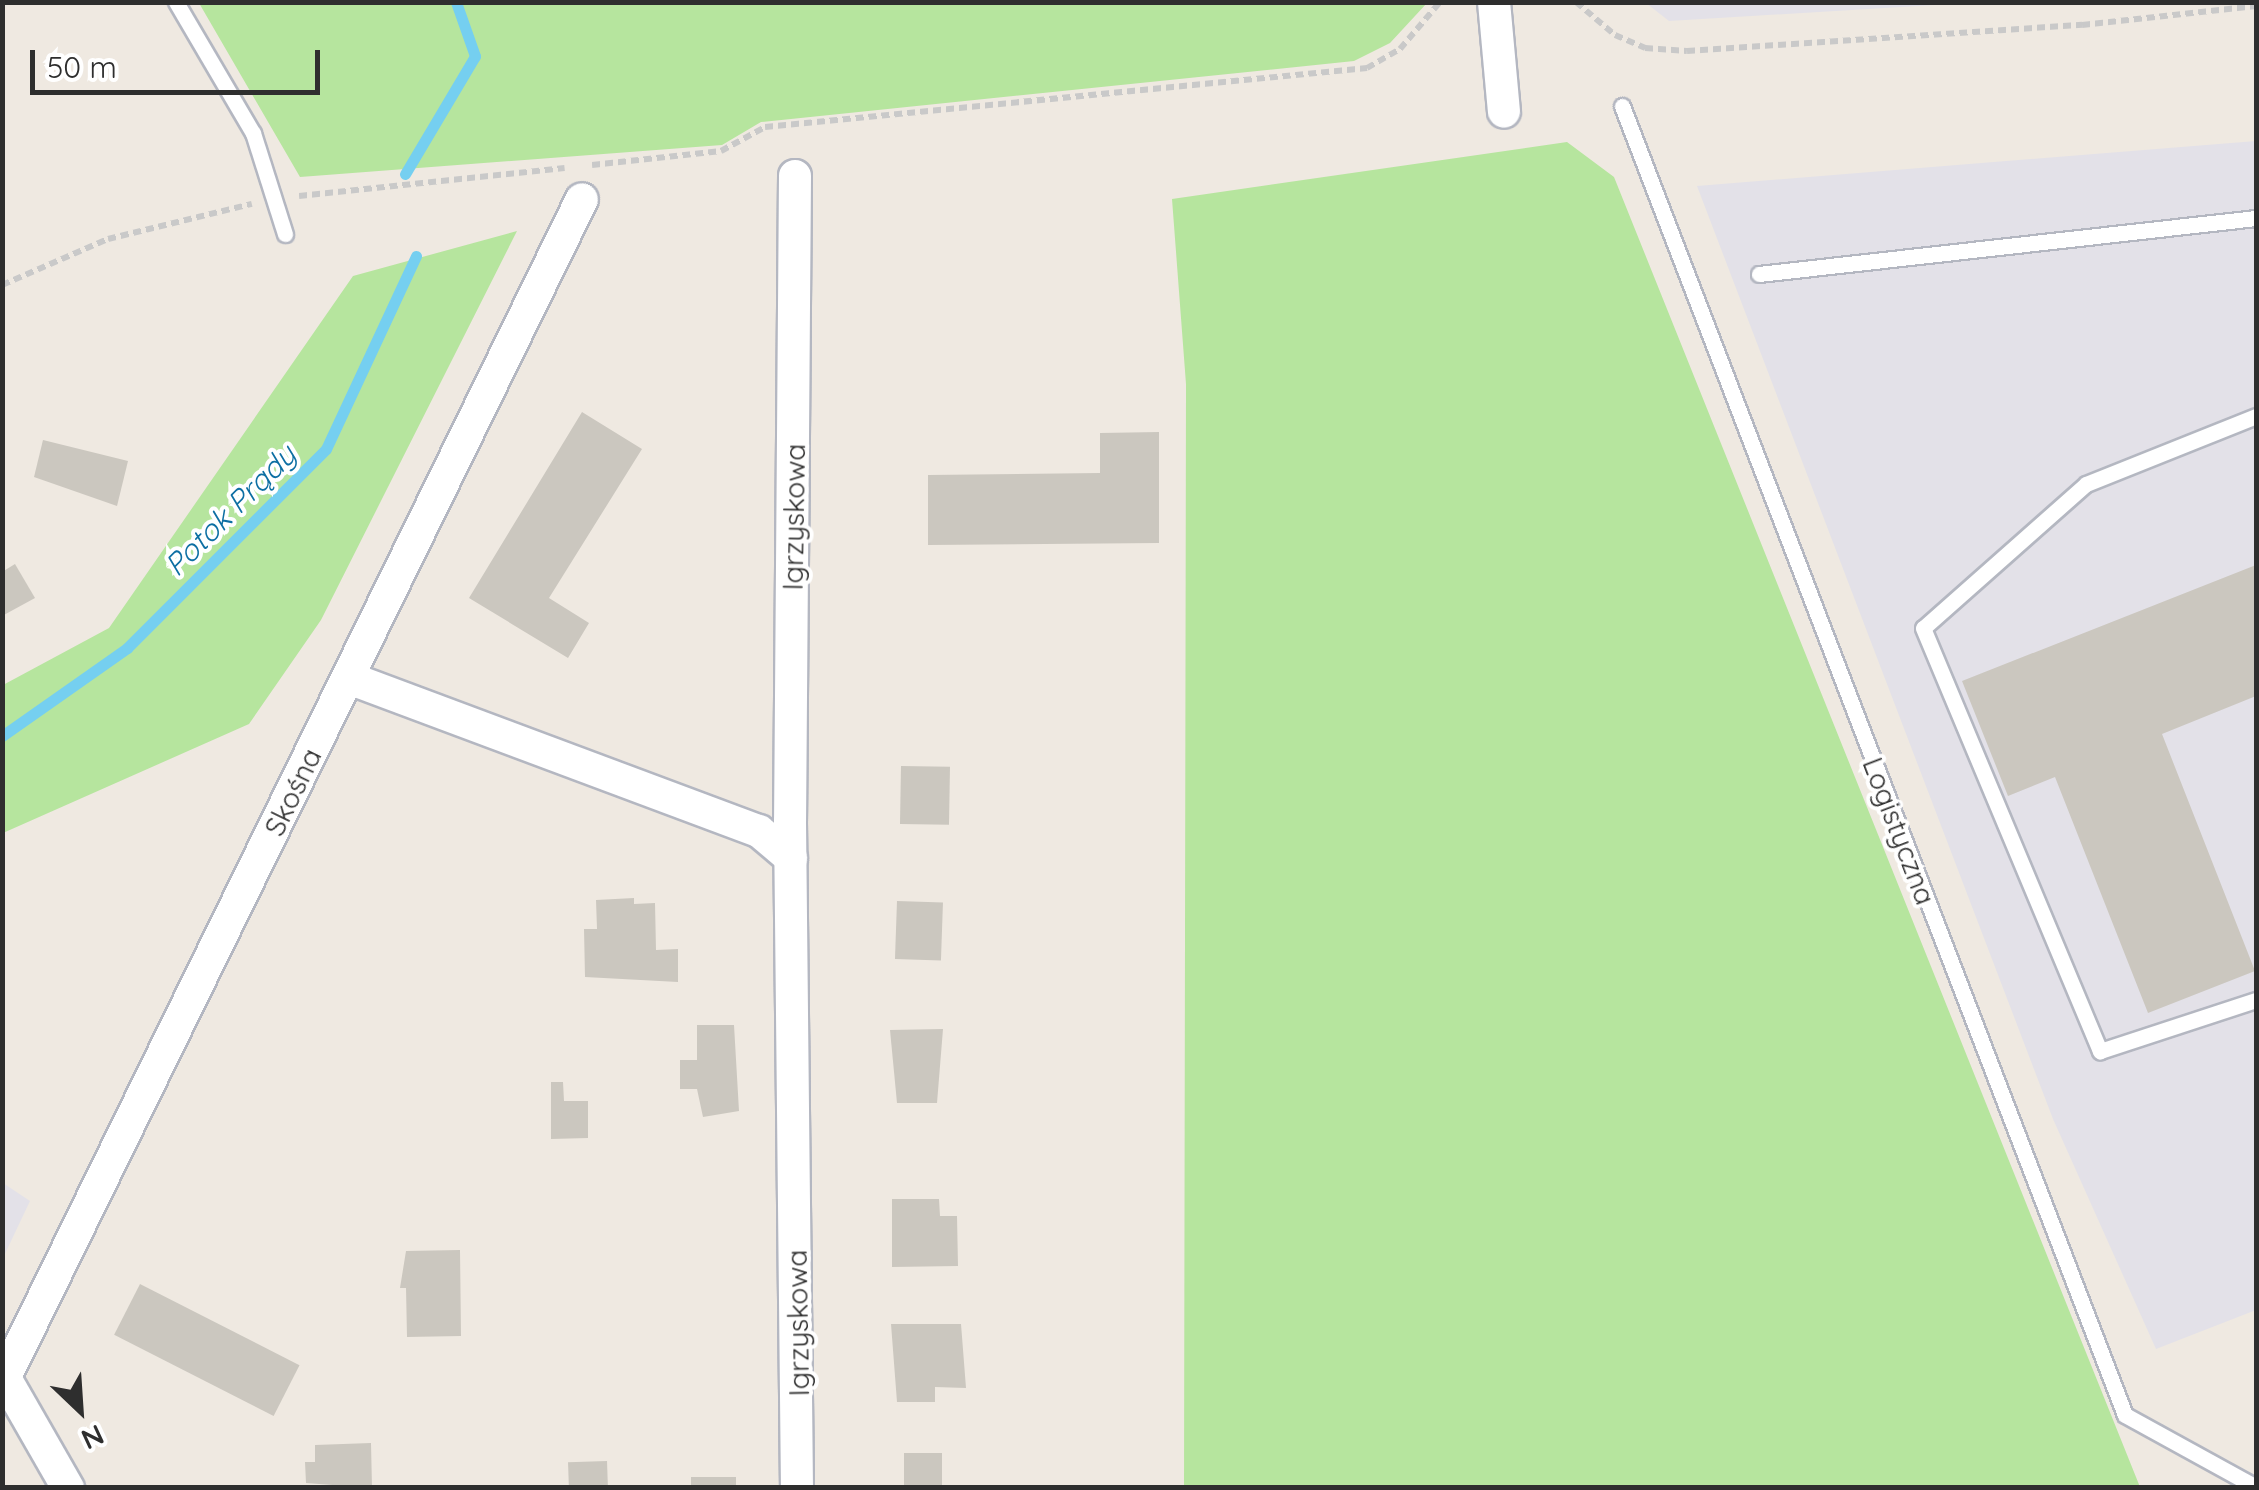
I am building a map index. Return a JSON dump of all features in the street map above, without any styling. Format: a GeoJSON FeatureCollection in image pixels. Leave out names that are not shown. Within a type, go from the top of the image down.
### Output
{"type":"FeatureCollection","features":[{"type":"Feature","properties":{"kind":"street"},"geometry":{"type":"LineString","coordinates":[[1494,2],[1504,112]]}},
{"type":"Feature","properties":{"kind":"street","name":"Igrzyskowa"},"geometry":{"type":"LineString","coordinates":[[795,176],[790,858],[798,1488]]}},
{"type":"Feature","properties":{"kind":"street","name":"Skośna"},"geometry":{"type":"LineString","coordinates":[[4,1381],[582,199]]}},
{"type":"Feature","properties":{"kind":"street"},"geometry":{"type":"LineString","coordinates":[[350,678],[759,831],[790,858]]}},
{"type":"Feature","properties":{"kind":"street"},"geometry":{"type":"LineString","coordinates":[[4,1381],[68,1488]]}},
{"type":"Feature","properties":{"kind":"lane"},"geometry":{"type":"LineString","coordinates":[[176,2],[254,133],[285,234]]}},
{"type":"Feature","properties":{"kind":"lane","name":"Logistyczna"},"geometry":{"type":"LineString","coordinates":[[1622,106],[2125,1415],[2256,1488]]}},
{"type":"Feature","properties":{"kind":"lane"},"geometry":{"type":"LineString","coordinates":[[1759,274],[2256,218]]}},
{"type":"Feature","properties":{"kind":"lane"},"geometry":{"type":"LineString","coordinates":[[2256,416],[2086,484],[1923,628],[2100,1051],[2256,1000]]}},
{"type":"Feature","properties":{"kind":"path"},"geometry":{"type":"LineString","coordinates":[[2,285],[108,238],[277,198],[721,151],[765,127],[1367,68],[1400,49],[1440,2]]}},
{"type":"Feature","properties":{"kind":"path"},"geometry":{"type":"LineString","coordinates":[[1576,2],[1615,35],[1645,48],[1688,51],[2082,25],[2256,6]]}},
{"type":"Feature","properties":{"kind":"shaded area"},"geometry":{"type":"Polygon","coordinates":[[[1646,3],[1967,3],[1669,21],[1646,3]]]}},
{"type":"Feature","properties":{"kind":"shaded area"},"geometry":{"type":"Polygon","coordinates":[[[2256,141],[2256,1310],[2156,1349],[2053,1119],[1697,186],[2256,141]]]}},
{"type":"Feature","properties":{"kind":"shaded area"},"geometry":{"type":"Polygon","coordinates":[[[3,1183],[30,1201],[3,1258],[3,1183]]]}},
{"type":"Feature","properties":{"kind":"green space"},"geometry":{"type":"Polygon","coordinates":[[[199,3],[1427,3],[1390,43],[1354,61],[761,122],[722,145],[300,177],[199,3]]]}},
{"type":"Feature","properties":{"kind":"green space"},"geometry":{"type":"Polygon","coordinates":[[[1567,142],[1614,177],[2140,1487],[1184,1487],[1186,384],[1172,199],[1567,142]]]}},
{"type":"Feature","properties":{"kind":"green space"},"geometry":{"type":"Polygon","coordinates":[[[517,231],[321,620],[249,724],[3,833],[3,685],[109,628],[353,276],[517,231]]]}},
{"type":"Feature","properties":{"kind":"building"},"geometry":{"type":"Polygon","coordinates":[[[582,412],[642,449],[549,598],[589,623],[568,658],[469,598],[582,412]]]}},
{"type":"Feature","properties":{"kind":"building"},"geometry":{"type":"Polygon","coordinates":[[[1159,432],[1159,543],[928,545],[928,475],[1100,473],[1100,433],[1159,432]]]}},
{"type":"Feature","properties":{"kind":"building"},"geometry":{"type":"Polygon","coordinates":[[[43,440],[128,461],[117,506],[34,477],[43,440]]]}},
{"type":"Feature","properties":{"kind":"building"},"geometry":{"type":"Polygon","coordinates":[[[15,564],[35,598],[2,616],[2,572],[15,564]]]}},
{"type":"Feature","properties":{"kind":"building"},"geometry":{"type":"Polygon","coordinates":[[[2256,565],[2256,696],[2162,734],[2255,971],[2148,1013],[2055,777],[2008,796],[1962,681],[2256,565]]]}},
{"type":"Feature","properties":{"kind":"building"},"geometry":{"type":"Polygon","coordinates":[[[901,766],[950,767],[949,825],[900,824],[901,766]]]}},
{"type":"Feature","properties":{"kind":"building"},"geometry":{"type":"Polygon","coordinates":[[[634,898],[634,904],[655,903],[656,950],[678,949],[678,982],[585,977],[584,929],[597,929],[596,900],[634,898]]]}},
{"type":"Feature","properties":{"kind":"building"},"geometry":{"type":"Polygon","coordinates":[[[897,901],[943,903],[941,961],[895,959],[897,901]]]}},
{"type":"Feature","properties":{"kind":"building"},"geometry":{"type":"Polygon","coordinates":[[[697,1025],[734,1025],[739,1111],[703,1117],[697,1089],[680,1089],[680,1060],[697,1060],[697,1025]]]}},
{"type":"Feature","properties":{"kind":"building"},"geometry":{"type":"Polygon","coordinates":[[[943,1029],[937,1103],[897,1103],[890,1030],[943,1029]]]}},
{"type":"Feature","properties":{"kind":"building"},"geometry":{"type":"Polygon","coordinates":[[[551,1082],[563,1082],[564,1101],[588,1101],[588,1138],[551,1139],[551,1082]]]}},
{"type":"Feature","properties":{"kind":"building"},"geometry":{"type":"Polygon","coordinates":[[[892,1199],[939,1199],[940,1216],[957,1216],[958,1266],[892,1267],[892,1199]]]}},
{"type":"Feature","properties":{"kind":"building"},"geometry":{"type":"Polygon","coordinates":[[[460,1250],[461,1336],[407,1337],[406,1288],[400,1288],[406,1251],[460,1250]]]}},
{"type":"Feature","properties":{"kind":"building"},"geometry":{"type":"Polygon","coordinates":[[[140,1284],[299,1365],[274,1416],[114,1335],[140,1284]]]}},
{"type":"Feature","properties":{"kind":"building"},"geometry":{"type":"Polygon","coordinates":[[[891,1324],[961,1324],[966,1388],[935,1387],[935,1402],[897,1402],[891,1324]]]}},
{"type":"Feature","properties":{"kind":"building"},"geometry":{"type":"Polygon","coordinates":[[[371,1443],[372,1488],[306,1483],[305,1462],[315,1462],[315,1445],[371,1443]]]}},
{"type":"Feature","properties":{"kind":"building"},"geometry":{"type":"Polygon","coordinates":[[[904,1453],[942,1453],[942,1488],[904,1488],[904,1453]]]}},
{"type":"Feature","properties":{"kind":"building"},"geometry":{"type":"Polygon","coordinates":[[[607,1461],[608,1488],[569,1488],[568,1462],[607,1461]]]}},
{"type":"Feature","properties":{"kind":"building"},"geometry":{"type":"Polygon","coordinates":[[[691,1477],[736,1477],[736,1488],[691,1488],[691,1477]]]}},
{"type":"Feature","properties":{"kind":"waterway","name":"Potok Prądy"},"geometry":{"type":"LineString","coordinates":[[405,174],[475,56],[456,2]]}},
{"type":"Feature","properties":{"kind":"waterway","name":"Potok Prądy"},"geometry":{"type":"LineString","coordinates":[[2,736],[127,648],[326,449],[416,256]]}}]}
